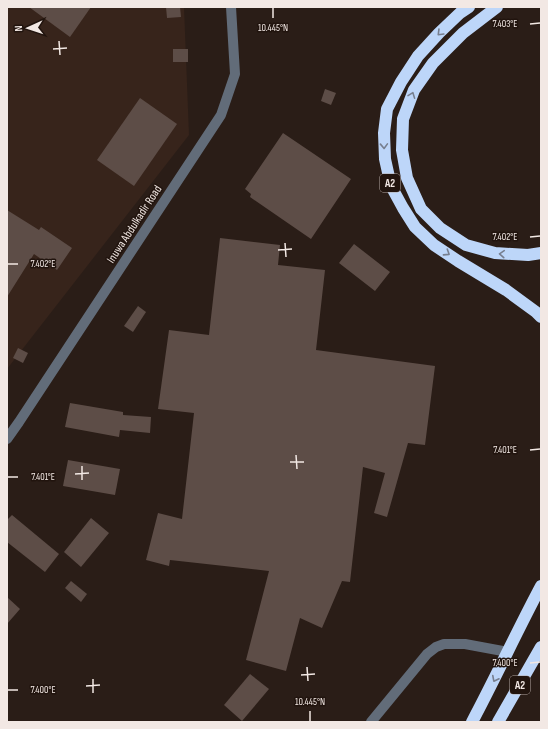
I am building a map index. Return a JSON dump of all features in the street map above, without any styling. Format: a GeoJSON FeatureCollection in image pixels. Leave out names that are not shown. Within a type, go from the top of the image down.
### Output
{"type":"FeatureCollection","features":[{"type":"Feature","properties":{"kind":"highway","name":"A2"},"geometry":{"type":"LineString","coordinates":[[469,7],[460,13],[439,33],[418,56],[387,109],[384,133],[385,158],[391,186],[402,208],[415,227],[434,245],[506,290],[541,317]]}},
{"type":"Feature","properties":{"kind":"highway"},"geometry":{"type":"LineString","coordinates":[[496,7],[463,33],[433,63],[414,90],[403,119],[402,150],[407,178],[421,209],[440,228],[466,245],[496,253],[528,255],[541,253]]}},
{"type":"Feature","properties":{"kind":"highway","name":"A2"},"geometry":{"type":"LineString","coordinates":[[472,722],[524,619],[541,578]]}},
{"type":"Feature","properties":{"kind":"highway"},"geometry":{"type":"LineString","coordinates":[[524,619],[541,586]]}},
{"type":"Feature","properties":{"kind":"highway","name":"A2"},"geometry":{"type":"LineString","coordinates":[[498,722],[541,647]]}},
{"type":"Feature","properties":{"kind":"street","name":"Inuwa Abdulkadir Road"},"geometry":{"type":"LineString","coordinates":[[7,439],[221,115],[235,74],[231,7]]}},
{"type":"Feature","properties":{"kind":"street"},"geometry":{"type":"LineString","coordinates":[[371,722],[427,654],[436,647],[444,644],[465,644],[508,652]]}},
{"type":"Feature","properties":{"kind":"shaded area"},"geometry":{"type":"Polygon","coordinates":[[[7,7],[184,7],[189,135],[7,369],[7,7]]]}},
{"type":"Feature","properties":{"kind":"building"},"geometry":{"type":"Polygon","coordinates":[[[29,7],[91,7],[70,37],[29,7]]]}},
{"type":"Feature","properties":{"kind":"building"},"geometry":{"type":"Polygon","coordinates":[[[166,7],[180,7],[181,17],[167,18],[166,7]]]}},
{"type":"Feature","properties":{"kind":"building"},"geometry":{"type":"Polygon","coordinates":[[[173,49],[188,49],[188,62],[173,62],[173,49]]]}},
{"type":"Feature","properties":{"kind":"building"},"geometry":{"type":"Polygon","coordinates":[[[325,89],[336,93],[331,105],[321,101],[325,89]]]}},
{"type":"Feature","properties":{"kind":"building"},"geometry":{"type":"Polygon","coordinates":[[[140,98],[177,124],[134,186],[97,160],[140,98]]]}},
{"type":"Feature","properties":{"kind":"building"},"geometry":{"type":"Polygon","coordinates":[[[283,133],[351,179],[311,239],[250,197],[251,194],[245,189],[283,133]]]}},
{"type":"Feature","properties":{"kind":"building"},"geometry":{"type":"Polygon","coordinates":[[[7,210],[39,230],[41,227],[72,248],[57,270],[34,254],[7,297],[7,210]]]}},
{"type":"Feature","properties":{"kind":"building"},"geometry":{"type":"Polygon","coordinates":[[[220,238],[280,245],[278,265],[325,270],[316,350],[435,366],[425,445],[408,443],[387,517],[374,513],[385,473],[363,467],[350,582],[342,581],[322,628],[300,618],[286,671],[246,660],[269,571],[170,560],[169,566],[146,560],[158,513],[182,519],[194,413],[158,409],[169,330],[209,335],[220,238]]]}},
{"type":"Feature","properties":{"kind":"building"},"geometry":{"type":"Polygon","coordinates":[[[354,244],[390,272],[375,291],[339,263],[354,244]]]}},
{"type":"Feature","properties":{"kind":"building"},"geometry":{"type":"Polygon","coordinates":[[[138,306],[146,312],[133,332],[124,326],[138,306]]]}},
{"type":"Feature","properties":{"kind":"building"},"geometry":{"type":"Polygon","coordinates":[[[18,348],[28,353],[23,363],[13,358],[18,348]]]}},
{"type":"Feature","properties":{"kind":"building"},"geometry":{"type":"Polygon","coordinates":[[[70,403],[123,412],[123,415],[151,417],[150,433],[120,430],[119,437],[65,427],[70,403]]]}},
{"type":"Feature","properties":{"kind":"building"},"geometry":{"type":"Polygon","coordinates":[[[68,460],[120,469],[115,495],[63,486],[68,460]]]}},
{"type":"Feature","properties":{"kind":"building"},"geometry":{"type":"Polygon","coordinates":[[[12,515],[59,554],[45,572],[7,542],[7,520],[12,515]]]}},
{"type":"Feature","properties":{"kind":"building"},"geometry":{"type":"Polygon","coordinates":[[[91,518],[109,533],[81,567],[64,552],[91,518]]]}},
{"type":"Feature","properties":{"kind":"building"},"geometry":{"type":"Polygon","coordinates":[[[71,581],[87,594],[81,602],[65,588],[71,581]]]}},
{"type":"Feature","properties":{"kind":"building"},"geometry":{"type":"Polygon","coordinates":[[[7,597],[20,609],[7,624],[7,597]]]}},
{"type":"Feature","properties":{"kind":"building"},"geometry":{"type":"Polygon","coordinates":[[[250,674],[269,689],[242,721],[224,705],[250,674]]]}}]}
